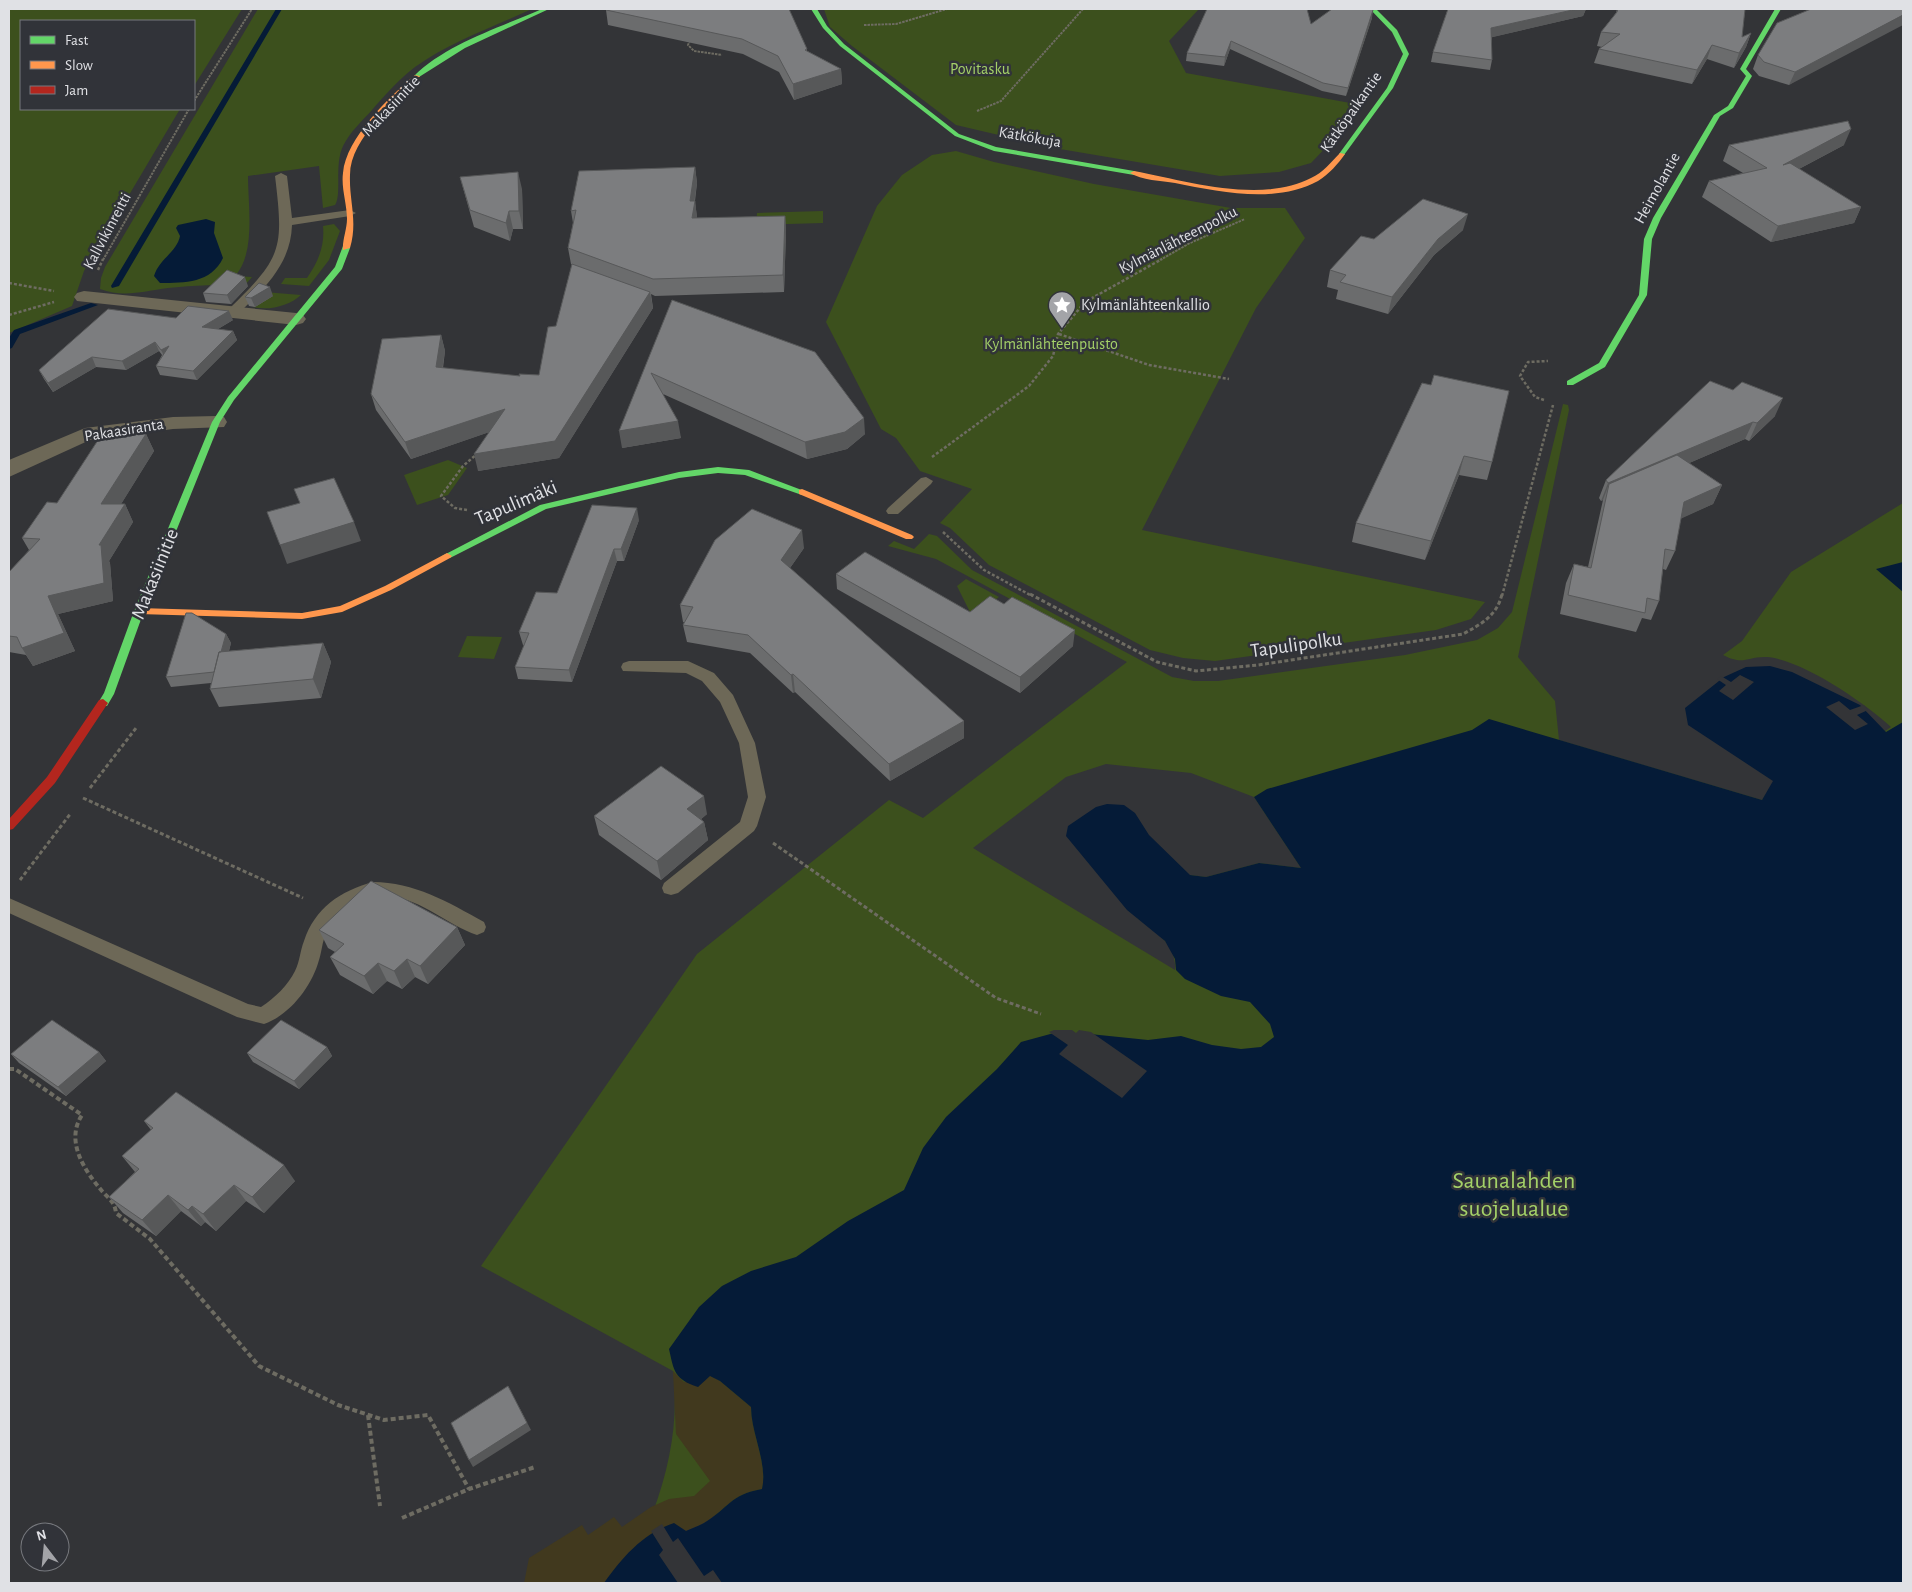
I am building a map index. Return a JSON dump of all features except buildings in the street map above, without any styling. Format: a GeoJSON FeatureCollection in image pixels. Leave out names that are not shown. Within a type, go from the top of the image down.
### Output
{"type":"FeatureCollection","features":[{"type":"Feature","properties":{"kind":"street","name":"Makasiinitie"},"geometry":{"type":"LineString","coordinates":[[9,826],[51,780],[110,694],[139,611],[216,422],[231,399],[339,267],[349,240],[350,213],[346,172],[357,143],[404,88],[432,63],[546,9]]}},
{"type":"Feature","properties":{"kind":"street","name":"Kätkökuja"},"geometry":{"type":"LineString","coordinates":[[814,9],[821,21],[842,45],[944,126],[957,135],[994,149],[1231,190],[1261,191],[1288,188]]}},
{"type":"Feature","properties":{"kind":"street","name":"Kätköpaikantie"},"geometry":{"type":"LineString","coordinates":[[1288,188],[1314,181],[1330,170],[1388,91],[1406,54],[1395,31],[1373,9]]}},
{"type":"Feature","properties":{"kind":"street","name":"Heimolantie"},"geometry":{"type":"LineString","coordinates":[[1570,383],[1602,365],[1643,295],[1648,239],[1657,218],[1717,115],[1731,107],[1749,76],[1743,69],[1778,9]]}},
{"type":"Feature","properties":{"kind":"street"},"geometry":{"type":"LineString","coordinates":[[84,297],[296,319]]}},
{"type":"Feature","properties":{"kind":"street","name":"Pakaasiranta"},"geometry":{"type":"LineString","coordinates":[[9,470],[22,461],[85,434],[173,422],[216,422]]}},
{"type":"Feature","properties":{"kind":"street","name":"Tapulimäki"},"geometry":{"type":"LineString","coordinates":[[139,611],[302,616],[342,609],[388,588],[479,538],[544,507],[627,486],[679,475],[718,470],[746,472],[788,486],[909,537]]}},
{"type":"Feature","properties":{"kind":"lane"},"geometry":{"type":"LineString","coordinates":[[233,312],[255,290],[276,262],[285,242],[286,222],[282,176]]}},
{"type":"Feature","properties":{"kind":"lane"},"geometry":{"type":"LineString","coordinates":[[286,222],[350,213]]}},
{"type":"Feature","properties":{"kind":"lane"},"geometry":{"type":"LineString","coordinates":[[893,511],[926,481]]}},
{"type":"Feature","properties":{"kind":"lane"},"geometry":{"type":"LineString","coordinates":[[629,667],[688,667],[708,678],[727,700],[747,743],[757,797],[748,826],[671,888]]}},
{"type":"Feature","properties":{"kind":"lane"},"geometry":{"type":"LineString","coordinates":[[9,905],[244,1011],[264,1016],[280,1005],[294,988],[305,971],[313,942],[328,915],[349,896],[385,888],[400,890],[417,895],[477,927]]}},
{"type":"Feature","properties":{"kind":"path"},"geometry":{"type":"LineString","coordinates":[[195,99],[252,9]]}},
{"type":"Feature","properties":{"kind":"path"},"geometry":{"type":"LineString","coordinates":[[821,21],[880,27],[912,22],[947,9]]}},
{"type":"Feature","properties":{"kind":"path"},"geometry":{"type":"LineString","coordinates":[[944,126],[1001,101],[1083,9]]}},
{"type":"Feature","properties":{"kind":"path"},"geometry":{"type":"LineString","coordinates":[[692,38],[688,45],[694,51],[722,55]]}},
{"type":"Feature","properties":{"kind":"path","name":"Kallvikinreitti"},"geometry":{"type":"LineString","coordinates":[[9,316],[45,304],[84,297],[107,250],[188,110]]}},
{"type":"Feature","properties":{"kind":"path","name":"Kylmänlähteenpolku"},"geometry":{"type":"LineString","coordinates":[[924,462],[1029,386],[1053,356],[1058,334],[1085,302],[1190,243],[1242,222],[1288,188]]}},
{"type":"Feature","properties":{"kind":"path"},"geometry":{"type":"LineString","coordinates":[[9,283],[84,297]]}},
{"type":"Feature","properties":{"kind":"path"},"geometry":{"type":"LineString","coordinates":[[1058,334],[1149,365],[1229,379]]}},
{"type":"Feature","properties":{"kind":"path","name":"Tapulipolku"},"geometry":{"type":"LineString","coordinates":[[893,511],[943,532],[984,570],[1157,662],[1196,671],[1258,665],[1463,634],[1487,621],[1500,603],[1553,404],[1570,383]]}},
{"type":"Feature","properties":{"kind":"path"},"geometry":{"type":"LineString","coordinates":[[468,510],[455,508],[441,496],[463,466],[478,454]]}},
{"type":"Feature","properties":{"kind":"path"},"geometry":{"type":"LineString","coordinates":[[83,798],[289,892]]}},
{"type":"Feature","properties":{"kind":"path"},"geometry":{"type":"LineString","coordinates":[[748,826],[996,998],[1041,1014]]}},
{"type":"Feature","properties":{"kind":"path"},"geometry":{"type":"LineString","coordinates":[[9,1069],[15,1070],[82,1115],[74,1136],[78,1151],[100,1192],[115,1204],[116,1213],[150,1239],[259,1366],[338,1405],[384,1420],[428,1415],[469,1489]]}},
{"type":"Feature","properties":{"kind":"path"},"geometry":{"type":"LineString","coordinates":[[368,1415],[380,1506]]}},
{"type":"Feature","properties":{"kind":"path"},"geometry":{"type":"LineString","coordinates":[[402,1518],[469,1489],[535,1467]]}},
{"type":"Feature","properties":{"kind":"green space"},"geometry":{"type":"Polygon","coordinates":[[[9,9],[242,9],[195,84],[195,20],[20,20],[20,110],[179,110],[84,271],[72,306],[9,333],[9,9]]]}},
{"type":"Feature","properties":{"kind":"green space"},"geometry":{"type":"Polygon","coordinates":[[[258,9],[532,9],[472,35],[428,58],[398,82],[356,127],[343,146],[340,154],[338,194],[335,205],[323,208],[319,166],[248,176],[248,242],[242,266],[235,276],[252,277],[246,284],[178,287],[126,293],[109,292],[100,289],[105,267],[258,9]]]}},
{"type":"Feature","properties":{"kind":"green space","name":"Povitasku"},"geometry":{"type":"Polygon","coordinates":[[[824,9],[1199,9],[1169,41],[1186,73],[1361,105],[1333,140],[1311,163],[1279,172],[1220,176],[1054,148],[956,125],[830,27],[824,9]]]}},
{"type":"Feature","properties":{"kind":"green space","name":"Kylmänlähteenpuisto"},"geometry":{"type":"Polygon","coordinates":[[[956,151],[994,162],[1094,184],[1231,208],[1285,208],[1305,238],[1256,308],[1142,530],[1485,602],[1471,619],[1436,630],[1215,661],[1183,658],[1150,650],[989,565],[950,528],[940,523],[972,489],[920,471],[896,438],[881,429],[826,322],[877,206],[902,175],[932,155],[956,151]]]}},
{"type":"Feature","properties":{"kind":"green space"},"geometry":{"type":"Polygon","coordinates":[[[823,211],[823,223],[756,225],[757,213],[823,211]]]}},
{"type":"Feature","properties":{"kind":"green space"},"geometry":{"type":"Polygon","coordinates":[[[334,224],[340,231],[329,260],[309,286],[281,284],[285,278],[307,278],[320,253],[323,240],[323,226],[334,224]]]}},
{"type":"Feature","properties":{"kind":"green space"},"geometry":{"type":"Polygon","coordinates":[[[264,292],[301,295],[291,302],[278,307],[253,307],[264,292]]]}},
{"type":"Feature","properties":{"kind":"green space","name":"Saunalahden suojelualue"},"geometry":{"type":"Polygon","coordinates":[[[1563,404],[1568,405],[1569,410],[1518,657],[1555,701],[1559,740],[1762,800],[1774,782],[1883,729],[1885,731],[1891,727],[1850,695],[1798,666],[1767,657],[1736,660],[1723,655],[1742,641],[1791,572],[1903,503],[1903,1583],[653,1512],[664,1478],[672,1442],[675,1407],[673,1371],[481,1266],[697,954],[889,800],[923,818],[1127,662],[936,559],[888,546],[894,541],[914,549],[929,534],[937,536],[972,570],[1172,677],[1194,681],[1218,681],[1405,655],[1477,640],[1498,628],[1512,612],[1563,404]],[[1106,764],[1066,777],[973,848],[1175,970],[1175,961],[1164,939],[1137,918],[1190,875],[1206,877],[1259,863],[1301,868],[1254,797],[1191,773],[1106,764]]]}},
{"type":"Feature","properties":{"kind":"green space"},"geometry":{"type":"Polygon","coordinates":[[[448,460],[467,468],[448,495],[417,505],[404,475],[448,460]]]}},
{"type":"Feature","properties":{"kind":"green space"},"geometry":{"type":"Polygon","coordinates":[[[966,579],[999,597],[986,607],[970,612],[957,586],[966,579]]]}},
{"type":"Feature","properties":{"kind":"green space"},"geometry":{"type":"Polygon","coordinates":[[[467,636],[502,637],[494,659],[458,657],[467,636]]]}},
{"type":"Feature","properties":{"kind":"sand"},"geometry":{"type":"Polygon","coordinates":[[[673,1371],[684,1382],[710,1375],[751,1407],[763,1469],[762,1489],[736,1498],[704,1523],[686,1531],[674,1524],[629,1552],[604,1583],[524,1583],[529,1558],[582,1525],[588,1535],[614,1517],[622,1527],[651,1507],[669,1499],[694,1496],[710,1481],[676,1434],[673,1371]]]}},
{"type":"Feature","properties":{"kind":"water"},"geometry":{"type":"Polygon","coordinates":[[[206,219],[215,222],[214,233],[223,258],[218,266],[212,272],[196,280],[179,283],[160,283],[154,276],[156,270],[178,242],[180,236],[176,228],[178,225],[206,219]]]}},
{"type":"Feature","properties":{"kind":"water"},"geometry":{"type":"Polygon","coordinates":[[[1903,562],[1903,592],[1876,569],[1903,562]]]}},
{"type":"Feature","properties":{"kind":"water","name":"Saunalahden suojelualue"},"geometry":{"type":"Polygon","coordinates":[[[1770,666],[1792,672],[1860,705],[1886,732],[1903,722],[1903,1583],[604,1583],[634,1547],[663,1527],[674,1523],[686,1531],[704,1523],[736,1498],[762,1489],[763,1469],[751,1407],[720,1381],[710,1376],[698,1387],[684,1381],[674,1369],[669,1349],[699,1307],[722,1286],[751,1271],[796,1257],[848,1221],[904,1190],[923,1148],[946,1117],[997,1069],[1021,1042],[1054,1033],[1080,1033],[1148,1040],[1181,1036],[1212,1045],[1241,1049],[1261,1047],[1274,1037],[1270,1024],[1250,1002],[1221,996],[1185,979],[1176,970],[1175,959],[1165,941],[1127,910],[1066,836],[1068,826],[1096,807],[1107,804],[1124,805],[1135,813],[1149,835],[1190,875],[1206,877],[1259,863],[1301,868],[1254,797],[1267,789],[1472,730],[1489,719],[1762,800],[1773,781],[1688,725],[1685,708],[1724,677],[1746,667],[1770,666]]]}},
{"type":"Feature","properties":{"kind":"pier"},"geometry":{"type":"Polygon","coordinates":[[[1740,675],[1754,682],[1733,700],[1719,691],[1726,685],[1717,679],[1721,676],[1731,682],[1740,675]]]}},
{"type":"Feature","properties":{"kind":"pier"},"geometry":{"type":"Polygon","coordinates":[[[1839,701],[1850,710],[1864,705],[1868,710],[1857,715],[1868,724],[1855,730],[1826,707],[1839,701]]]}},
{"type":"Feature","properties":{"kind":"pier"},"geometry":{"type":"Polygon","coordinates":[[[1054,1030],[1072,1030],[1076,1033],[1079,1030],[1091,1032],[1147,1071],[1122,1098],[1059,1054],[1068,1045],[1049,1032],[1054,1030]]]}},
{"type":"Feature","properties":{"kind":"pier"},"geometry":{"type":"Polygon","coordinates":[[[662,1524],[673,1542],[678,1538],[704,1576],[713,1570],[722,1583],[678,1583],[659,1555],[663,1550],[651,1531],[662,1524]]]}},
{"type":"Feature","properties":{"kind":"waterway"},"geometry":{"type":"LineString","coordinates":[[115,286],[279,9]]}},
{"type":"Feature","properties":{"kind":"waterway"},"geometry":{"type":"LineString","coordinates":[[9,346],[17,332],[94,305]]}},
{"type":"Feature","properties":{"kind":"traffic: fast"},"geometry":{"type":"LineString","coordinates":[[417,76],[462,46],[546,9]]}},
{"type":"Feature","properties":{"kind":"traffic: fast"},"geometry":{"type":"LineString","coordinates":[[814,9],[825,27],[842,45],[957,135],[994,149],[1134,173]]}},
{"type":"Feature","properties":{"kind":"traffic: fast"},"geometry":{"type":"LineString","coordinates":[[1342,154],[1390,88],[1406,54],[1395,31],[1373,9]]}},
{"type":"Feature","properties":{"kind":"traffic: fast"},"geometry":{"type":"LineString","coordinates":[[1570,383],[1602,365],[1643,295],[1648,239],[1657,218],[1717,115],[1731,107],[1749,76],[1743,69],[1778,9]]}},
{"type":"Feature","properties":{"kind":"traffic: fast"},"geometry":{"type":"LineString","coordinates":[[103,703],[109,694],[139,611],[216,422],[231,399],[339,267],[346,248]]}},
{"type":"Feature","properties":{"kind":"traffic: fast"},"geometry":{"type":"LineString","coordinates":[[447,556],[543,507],[679,475],[718,470],[746,472],[802,492]]}},
{"type":"Feature","properties":{"kind":"traffic: slow"},"geometry":{"type":"LineString","coordinates":[[346,248],[350,230],[346,175],[348,163],[362,136],[373,121],[417,76]]}},
{"type":"Feature","properties":{"kind":"traffic: slow"},"geometry":{"type":"LineString","coordinates":[[1134,173],[1225,190],[1273,191],[1295,188],[1318,178],[1342,154]]}},
{"type":"Feature","properties":{"kind":"traffic: slow"},"geometry":{"type":"LineString","coordinates":[[802,492],[909,537]]}},
{"type":"Feature","properties":{"kind":"traffic: slow"},"geometry":{"type":"LineString","coordinates":[[139,611],[302,616],[342,609],[388,588],[447,556]]}},
{"type":"Feature","properties":{"kind":"traffic: jam"},"geometry":{"type":"LineString","coordinates":[[9,826],[51,780],[103,703]]}},
{"type":"Feature","properties":{"kind":"place","name":"Kylmänlähteenkallio"},"geometry":{"type":"Point","coordinates":[1062,329]}}]}
